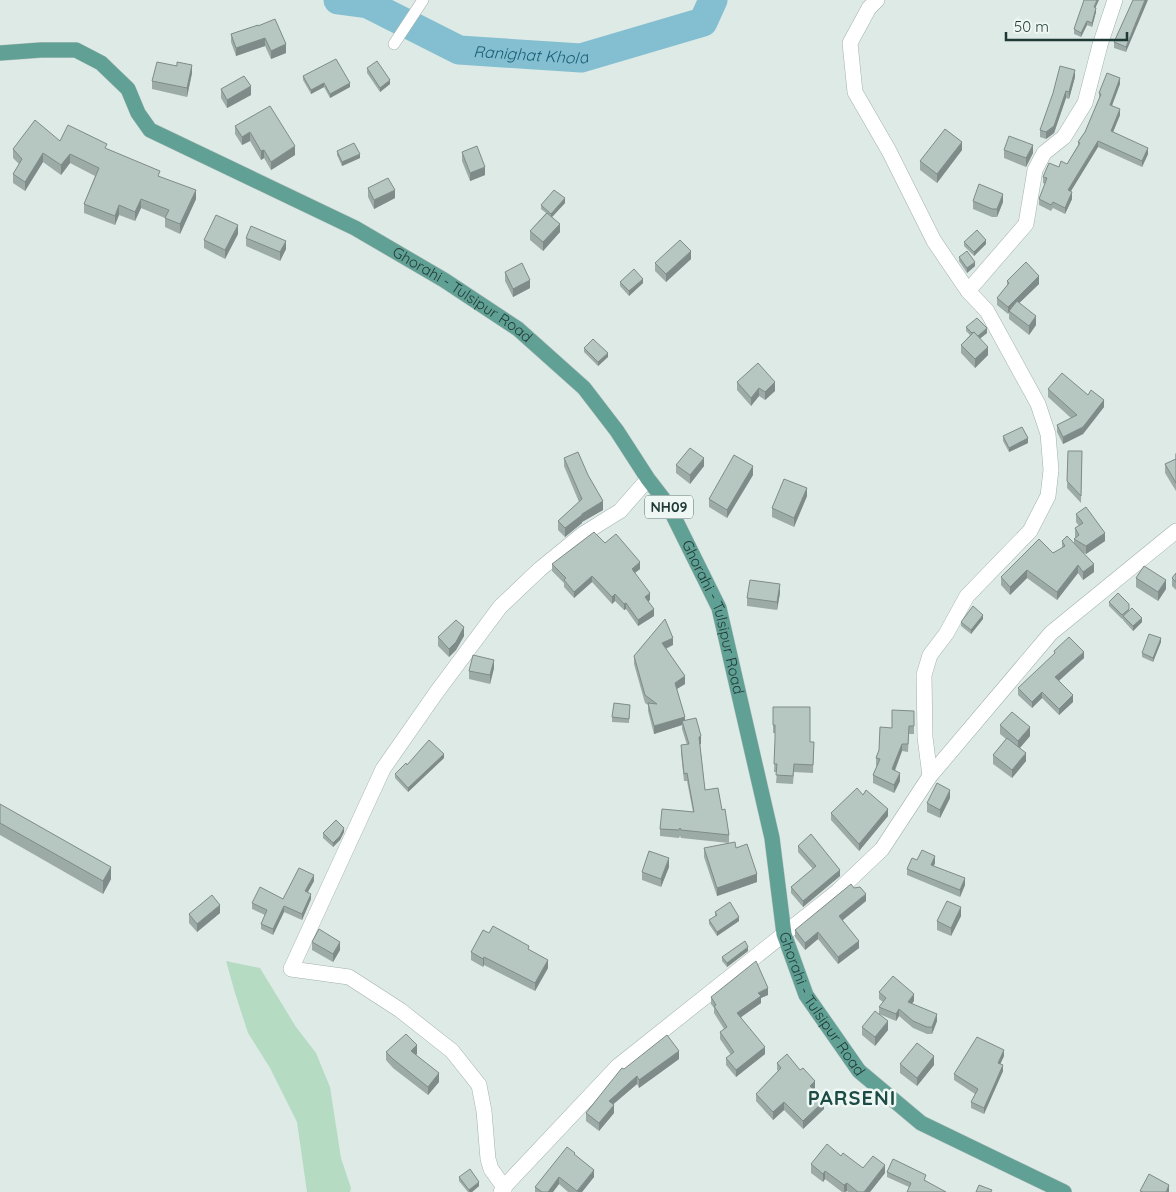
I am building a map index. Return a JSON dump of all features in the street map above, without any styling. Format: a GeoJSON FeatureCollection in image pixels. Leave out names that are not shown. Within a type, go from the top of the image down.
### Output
{"type":"FeatureCollection","features":[{"type":"Feature","properties":{"kind":"main road","name":"Ghorahi - Tulsipur Road"},"geometry":{"type":"LineString","coordinates":[[0,53],[76,50],[101,64],[128,88],[138,113],[150,130],[355,228],[444,280],[518,329],[584,388],[617,431],[648,479],[668,505],[719,608],[772,838],[784,934],[806,995],[859,1071],[921,1124],[1064,1192]]}},
{"type":"Feature","properties":{"kind":"street"},"geometry":{"type":"LineString","coordinates":[[394,44],[423,0]]}},
{"type":"Feature","properties":{"kind":"street"},"geometry":{"type":"LineString","coordinates":[[877,0],[869,8],[850,44],[855,92],[889,151],[934,241],[968,291],[987,311],[1038,404],[1048,434],[1051,470],[1048,496],[1030,531],[967,596],[946,634],[930,655],[924,676],[925,737],[930,776]]}},
{"type":"Feature","properties":{"kind":"street"},"geometry":{"type":"LineString","coordinates":[[968,291],[1026,224],[1035,170],[1044,153],[1064,137],[1085,103],[1100,45],[1115,0]]}},
{"type":"Feature","properties":{"kind":"street"},"geometry":{"type":"LineString","coordinates":[[648,479],[620,511],[583,534],[540,569],[500,607],[436,693],[383,769],[292,969],[349,977],[400,1010],[452,1052],[480,1085],[488,1159],[491,1169],[503,1190],[618,1066],[838,891],[882,849],[930,776],[1052,633],[1176,531]]}},
{"type":"Feature","properties":{"kind":"green space"},"geometry":{"type":"Polygon","coordinates":[[[226,961],[260,968],[296,1027],[316,1053],[330,1087],[341,1158],[351,1188],[350,1192],[307,1192],[297,1122],[270,1068],[248,1033],[226,961]]]}},
{"type":"Feature","properties":{"kind":"building"},"geometry":{"type":"Polygon","coordinates":[[[1084,0],[1097,0],[1092,23],[1087,21],[1081,33],[1074,29],[1084,0]]]}},
{"type":"Feature","properties":{"kind":"building"},"geometry":{"type":"Polygon","coordinates":[[[1133,0],[1145,0],[1126,47],[1114,42],[1133,0]]]}},
{"type":"Feature","properties":{"kind":"building"},"geometry":{"type":"Polygon","coordinates":[[[275,19],[286,44],[271,51],[265,38],[236,48],[231,34],[275,19]]]}},
{"type":"Feature","properties":{"kind":"building"},"geometry":{"type":"Polygon","coordinates":[[[336,59],[350,83],[330,94],[324,83],[311,90],[303,76],[336,59]]]}},
{"type":"Feature","properties":{"kind":"building"},"geometry":{"type":"Polygon","coordinates":[[[377,61],[390,80],[380,88],[367,68],[377,61]]]}},
{"type":"Feature","properties":{"kind":"building"},"geometry":{"type":"Polygon","coordinates":[[[157,62],[177,66],[177,62],[192,65],[187,88],[152,81],[157,62]]]}},
{"type":"Feature","properties":{"kind":"building"},"geometry":{"type":"Polygon","coordinates":[[[1060,66],[1075,70],[1069,92],[1066,91],[1054,126],[1046,132],[1040,130],[1060,66]]]}},
{"type":"Feature","properties":{"kind":"building"},"geometry":{"type":"Polygon","coordinates":[[[1107,73],[1120,78],[1110,105],[1120,109],[1111,131],[1148,148],[1142,161],[1098,141],[1068,190],[1072,192],[1065,208],[1053,202],[1051,205],[1039,199],[1047,178],[1043,177],[1049,163],[1059,167],[1061,161],[1067,164],[1080,143],[1078,142],[1085,132],[1101,94],[1099,93],[1107,73]]]}},
{"type":"Feature","properties":{"kind":"building"},"geometry":{"type":"Polygon","coordinates":[[[244,76],[251,86],[227,100],[221,89],[244,76]]]}},
{"type":"Feature","properties":{"kind":"building"},"geometry":{"type":"Polygon","coordinates":[[[270,106],[295,146],[271,162],[264,150],[261,151],[250,132],[242,137],[235,126],[270,106]]]}},
{"type":"Feature","properties":{"kind":"building"},"geometry":{"type":"Polygon","coordinates":[[[35,120],[60,141],[68,125],[107,144],[105,148],[160,171],[158,176],[196,190],[180,224],[165,218],[169,210],[141,199],[135,212],[119,205],[115,216],[84,204],[99,168],[70,154],[61,165],[43,153],[25,182],[13,174],[22,159],[13,149],[35,120]]]}},
{"type":"Feature","properties":{"kind":"building"},"geometry":{"type":"Polygon","coordinates":[[[945,129],[962,142],[937,174],[920,161],[945,129]]]}},
{"type":"Feature","properties":{"kind":"building"},"geometry":{"type":"Polygon","coordinates":[[[1009,136],[1033,145],[1026,158],[1004,150],[1009,136]]]}},
{"type":"Feature","properties":{"kind":"building"},"geometry":{"type":"Polygon","coordinates":[[[354,143],[360,154],[342,162],[337,151],[354,143]]]}},
{"type":"Feature","properties":{"kind":"building"},"geometry":{"type":"Polygon","coordinates":[[[477,146],[485,167],[470,173],[462,152],[477,146]]]}},
{"type":"Feature","properties":{"kind":"building"},"geometry":{"type":"Polygon","coordinates":[[[388,178],[395,190],[374,200],[368,188],[388,178]]]}},
{"type":"Feature","properties":{"kind":"building"},"geometry":{"type":"Polygon","coordinates":[[[979,184],[1003,194],[997,209],[992,209],[973,201],[979,184]]]}},
{"type":"Feature","properties":{"kind":"building"},"geometry":{"type":"Polygon","coordinates":[[[554,190],[565,198],[551,214],[541,205],[554,190]]]}},
{"type":"Feature","properties":{"kind":"building"},"geometry":{"type":"Polygon","coordinates":[[[547,213],[560,224],[543,242],[530,231],[547,213]]]}},
{"type":"Feature","properties":{"kind":"building"},"geometry":{"type":"Polygon","coordinates":[[[216,215],[238,225],[225,250],[204,240],[216,215]]]}},
{"type":"Feature","properties":{"kind":"building"},"geometry":{"type":"Polygon","coordinates":[[[251,226],[286,241],[280,252],[246,238],[251,226]]]}},
{"type":"Feature","properties":{"kind":"building"},"geometry":{"type":"Polygon","coordinates":[[[977,230],[986,240],[974,252],[964,242],[977,230]]]}},
{"type":"Feature","properties":{"kind":"building"},"geometry":{"type":"Polygon","coordinates":[[[680,240],[691,251],[666,274],[655,263],[680,240]]]}},
{"type":"Feature","properties":{"kind":"building"},"geometry":{"type":"Polygon","coordinates":[[[967,251],[975,262],[967,268],[959,257],[967,251]]]}},
{"type":"Feature","properties":{"kind":"building"},"geometry":{"type":"Polygon","coordinates":[[[1026,262],[1039,276],[1008,307],[997,298],[1009,283],[1007,281],[1026,262]]]}},
{"type":"Feature","properties":{"kind":"building"},"geometry":{"type":"Polygon","coordinates":[[[522,263],[530,280],[513,289],[505,272],[522,263]]]}},
{"type":"Feature","properties":{"kind":"building"},"geometry":{"type":"Polygon","coordinates":[[[634,269],[643,279],[629,291],[620,282],[634,269]]]}},
{"type":"Feature","properties":{"kind":"building"},"geometry":{"type":"Polygon","coordinates":[[[1017,301],[1036,316],[1029,326],[1009,311],[1017,301]]]}},
{"type":"Feature","properties":{"kind":"building"},"geometry":{"type":"Polygon","coordinates":[[[977,318],[987,328],[978,336],[966,327],[977,318]]]}},
{"type":"Feature","properties":{"kind":"building"},"geometry":{"type":"Polygon","coordinates":[[[974,332],[988,347],[975,359],[961,345],[974,332]]]}},
{"type":"Feature","properties":{"kind":"building"},"geometry":{"type":"Polygon","coordinates":[[[593,339],[608,353],[598,362],[584,348],[593,339]]]}},
{"type":"Feature","properties":{"kind":"building"},"geometry":{"type":"Polygon","coordinates":[[[758,363],[775,382],[765,392],[759,388],[751,398],[737,382],[758,363]]]}},
{"type":"Feature","properties":{"kind":"building"},"geometry":{"type":"Polygon","coordinates":[[[1062,373],[1088,395],[1091,390],[1104,400],[1083,427],[1063,437],[1057,425],[1077,415],[1048,389],[1062,373]]]}},
{"type":"Feature","properties":{"kind":"building"},"geometry":{"type":"Polygon","coordinates":[[[1022,427],[1028,438],[1009,448],[1003,436],[1022,427]]]}},
{"type":"Feature","properties":{"kind":"building"},"geometry":{"type":"Polygon","coordinates":[[[690,448],[704,458],[690,475],[676,465],[690,448]]]}},
{"type":"Feature","properties":{"kind":"building"},"geometry":{"type":"Polygon","coordinates":[[[1068,451],[1082,451],[1081,496],[1067,481],[1068,451]]]}},
{"type":"Feature","properties":{"kind":"building"},"geometry":{"type":"Polygon","coordinates":[[[578,452],[588,475],[603,501],[582,514],[565,528],[558,521],[582,499],[564,458],[578,452]]]}},
{"type":"Feature","properties":{"kind":"building"},"geometry":{"type":"Polygon","coordinates":[[[734,455],[753,466],[727,510],[709,499],[734,455]]]}},
{"type":"Feature","properties":{"kind":"building"},"geometry":{"type":"Polygon","coordinates":[[[1176,459],[1176,483],[1165,464],[1176,459]]]}},
{"type":"Feature","properties":{"kind":"building"},"geometry":{"type":"Polygon","coordinates":[[[784,479],[807,488],[794,518],[772,508],[784,479]]]}},
{"type":"Feature","properties":{"kind":"building"},"geometry":{"type":"Polygon","coordinates":[[[1086,507],[1105,533],[1086,546],[1074,539],[1079,535],[1075,528],[1083,523],[1076,514],[1086,507]]]}},
{"type":"Feature","properties":{"kind":"building"},"geometry":{"type":"Polygon","coordinates":[[[594,532],[605,543],[616,534],[640,562],[632,569],[650,593],[645,597],[654,609],[638,620],[626,603],[624,604],[615,594],[612,597],[592,576],[574,592],[564,580],[566,578],[552,564],[594,532]]]}},
{"type":"Feature","properties":{"kind":"building"},"geometry":{"type":"Polygon","coordinates":[[[1067,536],[1094,564],[1083,572],[1078,565],[1057,592],[1027,570],[1010,587],[1001,577],[1039,539],[1053,553],[1065,546],[1062,541],[1067,536]]]}},
{"type":"Feature","properties":{"kind":"building"},"geometry":{"type":"Polygon","coordinates":[[[1144,566],[1166,580],[1158,592],[1136,578],[1144,566]]]}},
{"type":"Feature","properties":{"kind":"building"},"geometry":{"type":"Polygon","coordinates":[[[1176,573],[1176,582],[1172,578],[1176,573]]]}},
{"type":"Feature","properties":{"kind":"building"},"geometry":{"type":"Polygon","coordinates":[[[750,580],[780,584],[777,602],[747,598],[750,580]]]}},
{"type":"Feature","properties":{"kind":"building"},"geometry":{"type":"Polygon","coordinates":[[[1118,593],[1129,604],[1129,609],[1122,615],[1109,602],[1118,593]]]}},
{"type":"Feature","properties":{"kind":"building"},"geometry":{"type":"Polygon","coordinates":[[[973,606],[983,615],[971,630],[961,622],[973,606]]]}},
{"type":"Feature","properties":{"kind":"building"},"geometry":{"type":"Polygon","coordinates":[[[1132,608],[1142,618],[1133,626],[1123,616],[1132,608]]]}},
{"type":"Feature","properties":{"kind":"building"},"geometry":{"type":"Polygon","coordinates":[[[665,619],[673,638],[662,643],[685,676],[675,683],[685,717],[654,726],[648,703],[657,704],[645,695],[634,656],[665,619]]]}},
{"type":"Feature","properties":{"kind":"building"},"geometry":{"type":"Polygon","coordinates":[[[456,620],[464,627],[456,642],[449,649],[438,637],[456,620]]]}},
{"type":"Feature","properties":{"kind":"building"},"geometry":{"type":"Polygon","coordinates":[[[1149,634],[1161,638],[1153,658],[1142,653],[1149,634]]]}},
{"type":"Feature","properties":{"kind":"building"},"geometry":{"type":"Polygon","coordinates":[[[1069,637],[1084,652],[1055,677],[1073,695],[1059,709],[1042,692],[1032,702],[1018,688],[1069,637]]]}},
{"type":"Feature","properties":{"kind":"building"},"geometry":{"type":"Polygon","coordinates":[[[473,655],[494,660],[490,675],[469,671],[473,655]]]}},
{"type":"Feature","properties":{"kind":"building"},"geometry":{"type":"Polygon","coordinates":[[[614,703],[630,705],[629,719],[612,717],[614,703]]]}},
{"type":"Feature","properties":{"kind":"building"},"geometry":{"type":"Polygon","coordinates":[[[773,707],[810,707],[810,742],[814,742],[813,765],[794,764],[793,776],[776,775],[777,764],[774,764],[775,725],[773,725],[773,707]]]}},
{"type":"Feature","properties":{"kind":"building"},"geometry":{"type":"Polygon","coordinates":[[[892,710],[914,711],[914,726],[909,726],[908,744],[902,744],[892,769],[900,773],[894,785],[873,775],[880,759],[876,758],[879,750],[880,727],[892,728],[892,710]]]}},
{"type":"Feature","properties":{"kind":"building"},"geometry":{"type":"Polygon","coordinates":[[[1012,712],[1030,727],[1018,741],[1000,725],[1012,712]]]}},
{"type":"Feature","properties":{"kind":"building"},"geometry":{"type":"Polygon","coordinates":[[[696,718],[701,736],[699,737],[705,790],[718,788],[722,810],[725,809],[729,835],[681,830],[680,828],[679,830],[660,829],[662,809],[694,812],[687,773],[684,774],[681,745],[689,744],[682,721],[696,718]]]}},
{"type":"Feature","properties":{"kind":"building"},"geometry":{"type":"Polygon","coordinates":[[[1007,738],[1026,753],[1012,770],[993,755],[1007,738]]]}},
{"type":"Feature","properties":{"kind":"building"},"geometry":{"type":"Polygon","coordinates":[[[429,740],[444,754],[408,788],[395,774],[406,763],[407,765],[429,740]]]}},
{"type":"Feature","properties":{"kind":"building"},"geometry":{"type":"Polygon","coordinates":[[[937,783],[950,790],[940,810],[927,803],[937,783]]]}},
{"type":"Feature","properties":{"kind":"building"},"geometry":{"type":"Polygon","coordinates":[[[857,788],[863,795],[866,790],[888,809],[859,844],[831,813],[857,788]]]}},
{"type":"Feature","properties":{"kind":"building"},"geometry":{"type":"Polygon","coordinates":[[[0,804],[111,867],[103,881],[0,823],[0,804]]]}},
{"type":"Feature","properties":{"kind":"building"},"geometry":{"type":"Polygon","coordinates":[[[336,820],[344,828],[340,836],[333,843],[323,833],[336,820]]]}},
{"type":"Feature","properties":{"kind":"building"},"geometry":{"type":"Polygon","coordinates":[[[811,834],[840,870],[803,901],[791,887],[816,866],[798,846],[811,834]]]}},
{"type":"Feature","properties":{"kind":"building"},"geometry":{"type":"Polygon","coordinates":[[[735,842],[736,848],[747,844],[757,874],[717,888],[704,848],[735,842]]]}},
{"type":"Feature","properties":{"kind":"building"},"geometry":{"type":"Polygon","coordinates":[[[922,850],[935,856],[931,865],[965,878],[960,890],[907,869],[912,858],[917,860],[922,850]]]}},
{"type":"Feature","properties":{"kind":"building"},"geometry":{"type":"Polygon","coordinates":[[[649,851],[669,858],[661,879],[642,872],[649,851]]]}},
{"type":"Feature","properties":{"kind":"building"},"geometry":{"type":"Polygon","coordinates":[[[299,868],[314,875],[305,891],[311,894],[302,914],[284,906],[273,929],[261,924],[267,910],[252,903],[260,887],[283,899],[299,868]]]}},
{"type":"Feature","properties":{"kind":"building"},"geometry":{"type":"Polygon","coordinates":[[[851,884],[854,888],[860,887],[866,894],[839,916],[859,941],[838,957],[818,932],[805,943],[795,930],[851,884]]]}},
{"type":"Feature","properties":{"kind":"building"},"geometry":{"type":"Polygon","coordinates":[[[212,895],[220,905],[197,924],[189,914],[212,895]]]}},
{"type":"Feature","properties":{"kind":"building"},"geometry":{"type":"Polygon","coordinates":[[[947,901],[961,907],[951,928],[937,921],[947,901]]]}},
{"type":"Feature","properties":{"kind":"building"},"geometry":{"type":"Polygon","coordinates":[[[730,902],[739,917],[717,932],[709,920],[717,915],[715,912],[730,902]]]}},
{"type":"Feature","properties":{"kind":"building"},"geometry":{"type":"Polygon","coordinates":[[[493,926],[529,946],[528,949],[548,960],[535,983],[471,952],[483,930],[489,933],[493,926]]]}},
{"type":"Feature","properties":{"kind":"building"},"geometry":{"type":"Polygon","coordinates":[[[319,929],[340,942],[333,954],[312,942],[319,929]]]}},
{"type":"Feature","properties":{"kind":"building"},"geometry":{"type":"Polygon","coordinates":[[[745,941],[748,947],[727,963],[722,957],[745,941]]]}},
{"type":"Feature","properties":{"kind":"building"},"geometry":{"type":"Polygon","coordinates":[[[756,961],[768,988],[758,993],[761,996],[737,1013],[765,1047],[736,1070],[726,1058],[734,1052],[720,1032],[727,1027],[714,1006],[716,1005],[711,997],[756,961]]]}},
{"type":"Feature","properties":{"kind":"building"},"geometry":{"type":"Polygon","coordinates":[[[893,976],[914,994],[908,1002],[937,1014],[932,1027],[927,1027],[913,1021],[899,1009],[896,1014],[879,1007],[886,998],[879,992],[893,976]]]}},
{"type":"Feature","properties":{"kind":"building"},"geometry":{"type":"Polygon","coordinates":[[[875,1011],[888,1021],[875,1037],[862,1027],[875,1011]]]}},
{"type":"Feature","properties":{"kind":"building"},"geometry":{"type":"Polygon","coordinates":[[[406,1034],[417,1045],[411,1051],[439,1073],[428,1087],[386,1052],[406,1034]]]}},
{"type":"Feature","properties":{"kind":"building"},"geometry":{"type":"Polygon","coordinates":[[[667,1035],[679,1051],[639,1080],[637,1076],[609,1101],[614,1105],[599,1123],[586,1113],[622,1068],[624,1069],[667,1035]]]}},
{"type":"Feature","properties":{"kind":"building"},"geometry":{"type":"Polygon","coordinates":[[[977,1037],[1004,1050],[998,1063],[1003,1065],[984,1108],[971,1102],[978,1089],[954,1074],[977,1037]]]}},
{"type":"Feature","properties":{"kind":"building"},"geometry":{"type":"Polygon","coordinates":[[[917,1043],[934,1056],[917,1078],[900,1064],[917,1043]]]}},
{"type":"Feature","properties":{"kind":"building"},"geometry":{"type":"Polygon","coordinates":[[[787,1054],[800,1070],[803,1068],[815,1081],[810,1086],[824,1101],[803,1121],[784,1102],[773,1112],[756,1094],[781,1068],[777,1063],[787,1054]]]}},
{"type":"Feature","properties":{"kind":"building"},"geometry":{"type":"Polygon","coordinates":[[[827,1144],[841,1156],[843,1153],[863,1168],[873,1156],[885,1165],[864,1192],[858,1192],[847,1183],[844,1185],[825,1171],[823,1174],[811,1164],[827,1144]]]}},
{"type":"Feature","properties":{"kind":"building"},"geometry":{"type":"Polygon","coordinates":[[[567,1147],[594,1170],[577,1191],[559,1177],[548,1192],[542,1192],[535,1187],[567,1147]]]}},
{"type":"Feature","properties":{"kind":"building"},"geometry":{"type":"Polygon","coordinates":[[[893,1159],[926,1175],[924,1180],[946,1192],[907,1192],[911,1183],[887,1172],[893,1159]]]}},
{"type":"Feature","properties":{"kind":"building"},"geometry":{"type":"Polygon","coordinates":[[[470,1169],[479,1182],[469,1190],[459,1177],[470,1169]]]}},
{"type":"Feature","properties":{"kind":"building"},"geometry":{"type":"Polygon","coordinates":[[[1149,1174],[1169,1185],[1166,1192],[1140,1191],[1149,1174]]]}},
{"type":"Feature","properties":{"kind":"building"},"geometry":{"type":"Polygon","coordinates":[[[979,1185],[992,1190],[991,1192],[976,1192],[979,1185]]]}},
{"type":"Feature","properties":{"kind":"waterway","name":"Ranighat Khola"},"geometry":{"type":"LineString","coordinates":[[338,0],[368,4],[459,50],[581,58],[703,22],[713,0]]}},
{"type":"Feature","properties":{"kind":"district","name":"PARSENI"},"geometry":{"type":"Point","coordinates":[852,1098]}}]}
